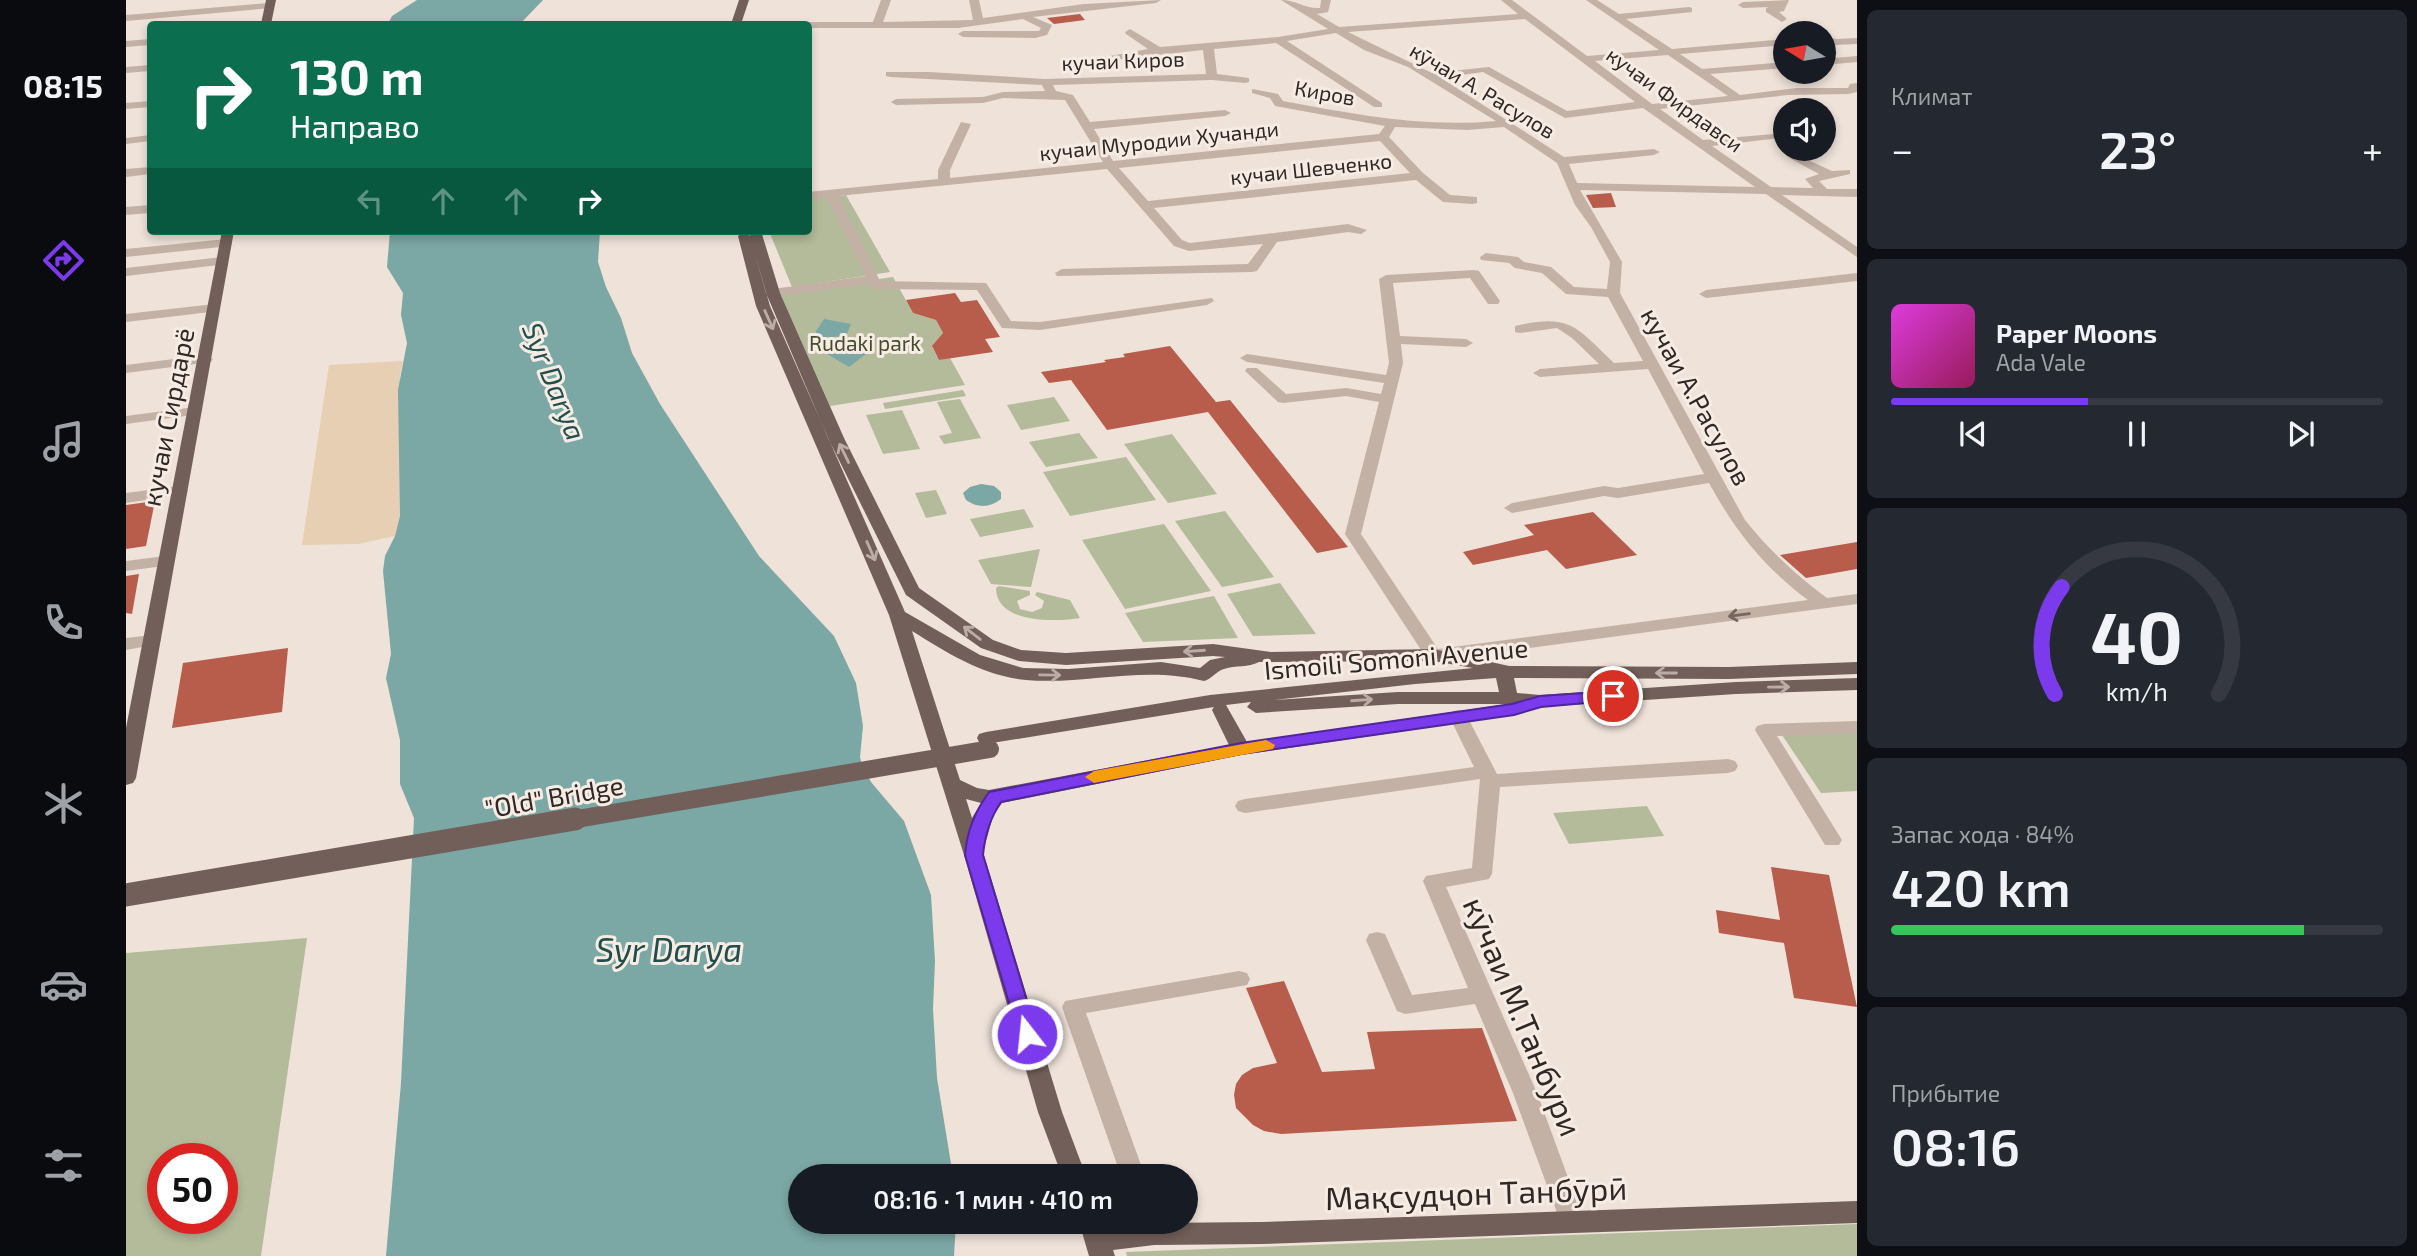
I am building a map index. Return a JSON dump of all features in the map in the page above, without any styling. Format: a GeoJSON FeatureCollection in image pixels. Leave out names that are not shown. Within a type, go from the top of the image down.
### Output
{"type":"FeatureCollection","features":[{"type":"Feature","properties":{"kind":"main road"},"geometry":{"type":"LineString","coordinates":[[737,21],[744,0]]}},
{"type":"Feature","properties":{"kind":"main road"},"geometry":{"type":"LineString","coordinates":[[743,21],[749,0]]}},
{"type":"Feature","properties":{"kind":"main road"},"geometry":{"type":"LineString","coordinates":[[267,21],[270,3]]}},
{"type":"Feature","properties":{"kind":"main road"},"geometry":{"type":"LineString","coordinates":[[744,235],[763,306],[898,615],[974,855],[1050,1112],[1070,1164]]}},
{"type":"Feature","properties":{"kind":"main road"},"geometry":{"type":"LineString","coordinates":[[756,235],[773,293],[836,438],[912,591],[987,644],[1019,655],[1066,659],[1213,650],[1271,658]]}},
{"type":"Feature","properties":{"kind":"main road","name":"кучаи Сирдарё"},"geometry":{"type":"LineString","coordinates":[[126,778],[131,726],[152,640],[227,237]]}},
{"type":"Feature","properties":{"kind":"main road"},"geometry":{"type":"LineString","coordinates":[[898,615],[936,607]]}},
{"type":"Feature","properties":{"kind":"main road"},"geometry":{"type":"LineString","coordinates":[[898,615],[991,667],[1024,674],[1057,675],[1177,667],[1204,675]]}},
{"type":"Feature","properties":{"kind":"main road"},"geometry":{"type":"LineString","coordinates":[[1204,675],[1216,664],[1271,658],[1433,655],[1495,666],[1504,672],[1509,697]]}},
{"type":"Feature","properties":{"kind":"main road","name":"Ismoili Somoni Avenue"},"geometry":{"type":"LineString","coordinates":[[1215,705],[1415,678],[1504,672],[1729,673],[1857,668]]}},
{"type":"Feature","properties":{"kind":"main road"},"geometry":{"type":"LineString","coordinates":[[1204,675],[1215,705],[1241,749]]}},
{"type":"Feature","properties":{"kind":"main road","name":"Ismoili Somoni Avenue"},"geometry":{"type":"LineString","coordinates":[[1215,705],[1509,697],[1540,701],[1736,688],[1857,684]]}},
{"type":"Feature","properties":{"kind":"main road"},"geometry":{"type":"LineString","coordinates":[[949,782],[962,792],[978,797],[996,797],[1241,749],[1514,709],[1540,701]]}},
{"type":"Feature","properties":{"kind":"main road"},"geometry":{"type":"LineString","coordinates":[[988,744],[1215,705]]}},
{"type":"Feature","properties":{"kind":"main road","name":"\"Old\" Bridge"},"geometry":{"type":"LineString","coordinates":[[126,884],[988,744]]}},
{"type":"Feature","properties":{"kind":"main road","name":"\"Old\" Bridge"},"geometry":{"type":"LineString","coordinates":[[126,895],[988,744]]}},
{"type":"Feature","properties":{"kind":"main road"},"geometry":{"type":"LineString","coordinates":[[974,855],[975,838],[983,814],[996,797]]}},
{"type":"Feature","properties":{"kind":"main road","name":"Мақсудҷон Танбӯрӣ"},"geometry":{"type":"LineString","coordinates":[[1198,1230],[1262,1233],[1857,1212]]}},
{"type":"Feature","properties":{"kind":"main road","name":"Мақсудҷон Танбӯрӣ"},"geometry":{"type":"LineString","coordinates":[[1097,1239],[1122,1234]]}},
{"type":"Feature","properties":{"kind":"street"},"geometry":{"type":"LineString","coordinates":[[877,26],[886,0]]}},
{"type":"Feature","properties":{"kind":"street"},"geometry":{"type":"LineString","coordinates":[[974,0],[979,23]]}},
{"type":"Feature","properties":{"kind":"street"},"geometry":{"type":"LineString","coordinates":[[812,25],[926,26],[979,23],[1082,3],[1156,0]]}},
{"type":"Feature","properties":{"kind":"street","name":"кӯчаи А. Расулов"},"geometry":{"type":"LineString","coordinates":[[1286,0],[1338,30],[1431,76],[1507,123],[1562,161],[1573,186]]}},
{"type":"Feature","properties":{"kind":"street"},"geometry":{"type":"LineString","coordinates":[[1306,12],[1325,10],[1326,0]]}},
{"type":"Feature","properties":{"kind":"street","name":"кучаи Фирдавси"},"geometry":{"type":"LineString","coordinates":[[1506,0],[1647,106],[1857,253]]}},
{"type":"Feature","properties":{"kind":"street"},"geometry":{"type":"LineString","coordinates":[[1591,0],[1738,98]]}},
{"type":"Feature","properties":{"kind":"street"},"geometry":{"type":"LineString","coordinates":[[1743,5],[1779,2],[1781,9],[1769,10],[1782,19]]}},
{"type":"Feature","properties":{"kind":"street"},"geometry":{"type":"LineString","coordinates":[[126,18],[270,3]]}},
{"type":"Feature","properties":{"kind":"street"},"geometry":{"type":"LineString","coordinates":[[1616,17],[1689,10]]}},
{"type":"Feature","properties":{"kind":"street"},"geometry":{"type":"LineString","coordinates":[[926,26],[963,34],[1043,33],[1047,24],[1038,25],[1025,16]]}},
{"type":"Feature","properties":{"kind":"street"},"geometry":{"type":"LineString","coordinates":[[1104,58],[1157,50],[1278,40],[1338,30],[1527,16]]}},
{"type":"Feature","properties":{"kind":"street"},"geometry":{"type":"LineString","coordinates":[[1130,32],[1157,50]]}},
{"type":"Feature","properties":{"kind":"street"},"geometry":{"type":"LineString","coordinates":[[1278,40],[1378,105]]}},
{"type":"Feature","properties":{"kind":"street"},"geometry":{"type":"LineString","coordinates":[[1836,42],[1857,41]]}},
{"type":"Feature","properties":{"kind":"street"},"geometry":{"type":"LineString","coordinates":[[126,44],[147,42]]}},
{"type":"Feature","properties":{"kind":"street"},"geometry":{"type":"LineString","coordinates":[[1586,59],[1773,42]]}},
{"type":"Feature","properties":{"kind":"street","name":"кучаи Киров"},"geometry":{"type":"LineString","coordinates":[[890,74],[938,73],[989,80],[1046,82],[1212,76],[1208,45]]}},
{"type":"Feature","properties":{"kind":"street"},"geometry":{"type":"LineString","coordinates":[[1836,61],[1857,59]]}},
{"type":"Feature","properties":{"kind":"street"},"geometry":{"type":"LineString","coordinates":[[1700,72],[1773,66]]}},
{"type":"Feature","properties":{"kind":"street"},"geometry":{"type":"LineString","coordinates":[[126,70],[147,68]]}},
{"type":"Feature","properties":{"kind":"street","name":"кучаи Киров"},"geometry":{"type":"LineString","coordinates":[[897,102],[983,100],[1003,95],[1052,94],[1043,69]]}},
{"type":"Feature","properties":{"kind":"street"},"geometry":{"type":"LineString","coordinates":[[1431,76],[1485,69],[1567,115],[1805,92],[1841,92],[1854,90],[1855,86]]}},
{"type":"Feature","properties":{"kind":"street"},"geometry":{"type":"LineString","coordinates":[[1212,76],[1245,80]]}},
{"type":"Feature","properties":{"kind":"street","name":"Киров"},"geometry":{"type":"LineString","coordinates":[[1256,91],[1274,96],[1279,104],[1392,124]]}},
{"type":"Feature","properties":{"kind":"street"},"geometry":{"type":"LineString","coordinates":[[1052,94],[1069,97],[1110,164],[1178,243],[1189,247],[1355,229]]}},
{"type":"Feature","properties":{"kind":"street"},"geometry":{"type":"LineString","coordinates":[[126,106],[147,104]]}},
{"type":"Feature","properties":{"kind":"street"},"geometry":{"type":"LineString","coordinates":[[1086,126],[1225,113]]}},
{"type":"Feature","properties":{"kind":"street"},"geometry":{"type":"LineString","coordinates":[[1419,176],[1383,136],[1392,124],[1467,127],[1507,123]]}},
{"type":"Feature","properties":{"kind":"street"},"geometry":{"type":"LineString","coordinates":[[944,183],[944,170],[965,124]]}},
{"type":"Feature","properties":{"kind":"street","name":"кучаи Муродии Хучанди"},"geometry":{"type":"LineString","coordinates":[[812,196],[1383,136]]}},
{"type":"Feature","properties":{"kind":"street"},"geometry":{"type":"LineString","coordinates":[[1703,143],[1773,136]]}},
{"type":"Feature","properties":{"kind":"street"},"geometry":{"type":"LineString","coordinates":[[126,141],[147,138]]}},
{"type":"Feature","properties":{"kind":"street"},"geometry":{"type":"LineString","coordinates":[[1562,161],[1654,152]]}},
{"type":"Feature","properties":{"kind":"street"},"geometry":{"type":"LineString","coordinates":[[1801,161],[1831,175]]}},
{"type":"Feature","properties":{"kind":"street"},"geometry":{"type":"LineString","coordinates":[[126,173],[147,171]]}},
{"type":"Feature","properties":{"kind":"street"},"geometry":{"type":"LineString","coordinates":[[1824,193],[1811,178],[1846,172]]}},
{"type":"Feature","properties":{"kind":"street","name":"кучаи Шевченко"},"geometry":{"type":"LineString","coordinates":[[1145,205],[1419,176],[1447,200],[1473,200]]}},
{"type":"Feature","properties":{"kind":"street"},"geometry":{"type":"LineString","coordinates":[[1573,186],[1857,193]]}},
{"type":"Feature","properties":{"kind":"street","name":"кучаи А.Расулов"},"geometry":{"type":"LineString","coordinates":[[1573,186],[1581,205],[1597,226],[1616,262],[1613,293],[1651,365],[1681,412],[1738,521],[1755,545],[1815,605]]}},
{"type":"Feature","properties":{"kind":"street"},"geometry":{"type":"LineString","coordinates":[[831,194],[874,279],[873,285],[981,286],[1007,325],[1098,319],[1207,301]]}},
{"type":"Feature","properties":{"kind":"street"},"geometry":{"type":"LineString","coordinates":[[126,211],[147,209]]}},
{"type":"Feature","properties":{"kind":"street"},"geometry":{"type":"LineString","coordinates":[[126,253],[227,237]]}},
{"type":"Feature","properties":{"kind":"street"},"geometry":{"type":"LineString","coordinates":[[1062,274],[1252,268],[1273,239]]}},
{"type":"Feature","properties":{"kind":"street"},"geometry":{"type":"LineString","coordinates":[[1486,257],[1513,260],[1520,265],[1546,270],[1571,291],[1613,293]]}},
{"type":"Feature","properties":{"kind":"street"},"geometry":{"type":"LineString","coordinates":[[126,272],[222,261]]}},
{"type":"Feature","properties":{"kind":"street"},"geometry":{"type":"LineString","coordinates":[[1493,301],[1474,274],[1386,279],[1396,363],[1353,534],[1433,655],[1857,599]]}},
{"type":"Feature","properties":{"kind":"street"},"geometry":{"type":"LineString","coordinates":[[1706,294],[1857,277]]}},
{"type":"Feature","properties":{"kind":"street"},"geometry":{"type":"LineString","coordinates":[[773,293],[874,279]]}},
{"type":"Feature","properties":{"kind":"street"},"geometry":{"type":"LineString","coordinates":[[126,318],[214,308]]}},
{"type":"Feature","properties":{"kind":"street"},"geometry":{"type":"LineString","coordinates":[[1520,328],[1559,324],[1593,348],[1612,368]]}},
{"type":"Feature","properties":{"kind":"street"},"geometry":{"type":"LineString","coordinates":[[1394,340],[1466,343]]}},
{"type":"Feature","properties":{"kind":"street"},"geometry":{"type":"LineString","coordinates":[[126,369],[206,359]]}},
{"type":"Feature","properties":{"kind":"street"},"geometry":{"type":"LineString","coordinates":[[1386,399],[1346,392],[1283,399],[1250,364],[1391,380]]}},
{"type":"Feature","properties":{"kind":"street"},"geometry":{"type":"LineString","coordinates":[[1539,373],[1651,365]]}},
{"type":"Feature","properties":{"kind":"street"},"geometry":{"type":"LineString","coordinates":[[126,420],[195,411]]}},
{"type":"Feature","properties":{"kind":"street"},"geometry":{"type":"LineString","coordinates":[[1511,509],[1604,491],[1618,494],[1715,477]]}},
{"type":"Feature","properties":{"kind":"street"},"geometry":{"type":"LineString","coordinates":[[126,498],[180,491]]}},
{"type":"Feature","properties":{"kind":"street"},"geometry":{"type":"LineString","coordinates":[[126,566],[166,561]]}},
{"type":"Feature","properties":{"kind":"street"},"geometry":{"type":"LineString","coordinates":[[126,644],[152,640]]}},
{"type":"Feature","properties":{"kind":"street"},"geometry":{"type":"LineString","coordinates":[[1458,716],[1488,776]]}},
{"type":"Feature","properties":{"kind":"street"},"geometry":{"type":"LineString","coordinates":[[1832,840],[1764,730],[1857,727]]}},
{"type":"Feature","properties":{"kind":"street"},"geometry":{"type":"LineString","coordinates":[[1245,806],[1488,776],[1728,766]]}},
{"type":"Feature","properties":{"kind":"street","name":"кӯчаи М.Танбури"},"geometry":{"type":"LineString","coordinates":[[1488,776],[1482,874],[1433,881],[1525,1093],[1572,1221]]}},
{"type":"Feature","properties":{"kind":"street"},"geometry":{"type":"LineString","coordinates":[[1377,940],[1405,1005],[1481,995]]}},
{"type":"Feature","properties":{"kind":"street"},"geometry":{"type":"LineString","coordinates":[[1129,1164],[1073,1007],[1239,979]]}},
{"type":"Feature","properties":{"kind":"green space"},"geometry":{"type":"Polygon","coordinates":[[[846,195],[890,272],[792,287],[771,235],[812,235],[812,199],[846,195]]]}},
{"type":"Feature","properties":{"kind":"green space","name":"Rudaki park"},"geometry":{"type":"Polygon","coordinates":[[[893,277],[913,313],[936,320],[943,333],[932,347],[939,360],[950,358],[965,385],[830,406],[780,293],[893,277]]]}},
{"type":"Feature","properties":{"kind":"green space"},"geometry":{"type":"Polygon","coordinates":[[[963,390],[966,396],[885,409],[883,403],[963,390]]]}},
{"type":"Feature","properties":{"kind":"green space"},"geometry":{"type":"Polygon","coordinates":[[[1054,397],[1070,421],[1021,430],[1007,405],[1054,397]]]}},
{"type":"Feature","properties":{"kind":"green space"},"geometry":{"type":"Polygon","coordinates":[[[960,399],[981,438],[944,444],[939,436],[952,433],[937,402],[960,399]]]}},
{"type":"Feature","properties":{"kind":"green space"},"geometry":{"type":"Polygon","coordinates":[[[902,410],[920,449],[883,454],[866,415],[902,410]]]}},
{"type":"Feature","properties":{"kind":"green space"},"geometry":{"type":"Polygon","coordinates":[[[1079,433],[1098,458],[1046,467],[1029,442],[1079,433]]]}},
{"type":"Feature","properties":{"kind":"green space"},"geometry":{"type":"Polygon","coordinates":[[[1172,434],[1217,494],[1168,503],[1124,444],[1172,434]]]}},
{"type":"Feature","properties":{"kind":"green space"},"geometry":{"type":"Polygon","coordinates":[[[1126,457],[1156,500],[1070,516],[1043,472],[1126,457]]]}},
{"type":"Feature","properties":{"kind":"green space"},"geometry":{"type":"Polygon","coordinates":[[[936,490],[947,514],[926,518],[915,493],[936,490]]]}},
{"type":"Feature","properties":{"kind":"green space"},"geometry":{"type":"Polygon","coordinates":[[[1024,509],[1034,527],[980,537],[970,519],[1024,509]]]}},
{"type":"Feature","properties":{"kind":"green space"},"geometry":{"type":"Polygon","coordinates":[[[1225,511],[1274,577],[1222,587],[1175,521],[1225,511]]]}},
{"type":"Feature","properties":{"kind":"green space"},"geometry":{"type":"Polygon","coordinates":[[[1164,524],[1211,591],[1125,609],[1082,540],[1164,524]]]}},
{"type":"Feature","properties":{"kind":"green space"},"geometry":{"type":"Polygon","coordinates":[[[1040,549],[1031,587],[991,584],[978,560],[1040,549]]]}},
{"type":"Feature","properties":{"kind":"green space"},"geometry":{"type":"Polygon","coordinates":[[[1280,583],[1316,634],[1253,636],[1227,594],[1280,583]]]}},
{"type":"Feature","properties":{"kind":"green space"},"geometry":{"type":"Polygon","coordinates":[[[999,586],[1030,591],[1030,595],[1017,601],[1020,609],[1032,612],[1042,608],[1044,601],[1035,595],[1037,592],[1070,600],[1080,618],[1043,620],[1016,614],[999,600],[996,588],[999,586]]]}},
{"type":"Feature","properties":{"kind":"green space"},"geometry":{"type":"Polygon","coordinates":[[[1214,596],[1238,638],[1143,642],[1125,613],[1214,596]]]}},
{"type":"Feature","properties":{"kind":"green space"},"geometry":{"type":"Polygon","coordinates":[[[1857,730],[1857,791],[1821,793],[1782,735],[1857,730]]]}},
{"type":"Feature","properties":{"kind":"green space"},"geometry":{"type":"Polygon","coordinates":[[[1647,806],[1664,836],[1569,844],[1553,813],[1647,806]]]}},
{"type":"Feature","properties":{"kind":"green space"},"geometry":{"type":"Polygon","coordinates":[[[307,938],[261,1256],[126,1256],[126,953],[307,938]]]}},
{"type":"Feature","properties":{"kind":"green space"},"geometry":{"type":"Polygon","coordinates":[[[1857,1224],[1857,1256],[1127,1256],[1126,1252],[1857,1224]]]}},
{"type":"Feature","properties":{"kind":"sand"},"geometry":{"type":"Polygon","coordinates":[[[403,361],[400,375],[400,516],[395,536],[358,544],[302,545],[329,365],[403,361]]]}},
{"type":"Feature","properties":{"kind":"water"},"geometry":{"type":"Polygon","coordinates":[[[417,0],[543,0],[523,21],[390,21],[392,16],[417,0]]]}},
{"type":"Feature","properties":{"kind":"water","name":"Syr Darya"},"geometry":{"type":"Polygon","coordinates":[[[390,235],[600,235],[598,262],[606,287],[621,318],[632,353],[660,404],[759,556],[834,636],[856,683],[863,726],[860,757],[862,765],[871,782],[904,821],[931,895],[937,1078],[951,1164],[788,1164],[788,1234],[955,1234],[954,1256],[386,1256],[401,1083],[414,818],[400,784],[400,740],[386,678],[391,654],[383,571],[385,556],[395,536],[400,516],[398,390],[407,343],[401,315],[403,293],[387,267],[390,235]]]}},
{"type":"Feature","properties":{"kind":"water"},"geometry":{"type":"Polygon","coordinates":[[[824,319],[851,324],[846,336],[817,338],[816,331],[824,319]]]}},
{"type":"Feature","properties":{"kind":"water"},"geometry":{"type":"Polygon","coordinates":[[[851,344],[866,354],[849,367],[824,352],[851,344]]]}},
{"type":"Feature","properties":{"kind":"water"},"geometry":{"type":"Polygon","coordinates":[[[981,484],[994,486],[1001,492],[1001,499],[984,506],[966,500],[963,493],[970,487],[981,484]]]}},
{"type":"Feature","properties":{"kind":"building"},"geometry":{"type":"Polygon","coordinates":[[[1080,14],[1085,20],[1054,24],[1047,18],[1080,14]]]}},
{"type":"Feature","properties":{"kind":"building"},"geometry":{"type":"Polygon","coordinates":[[[1611,193],[1616,207],[1593,208],[1586,195],[1611,193]]]}},
{"type":"Feature","properties":{"kind":"building"},"geometry":{"type":"Polygon","coordinates":[[[955,293],[961,302],[977,300],[1000,337],[985,339],[993,352],[939,360],[932,346],[943,333],[936,320],[913,313],[906,300],[955,293]]]}},
{"type":"Feature","properties":{"kind":"building"},"geometry":{"type":"Polygon","coordinates":[[[1170,346],[1216,402],[1230,400],[1348,547],[1317,553],[1208,412],[1107,430],[1071,380],[1049,383],[1041,372],[1106,362],[1104,360],[1125,357],[1123,354],[1170,346]]]}},
{"type":"Feature","properties":{"kind":"building"},"geometry":{"type":"Polygon","coordinates":[[[155,501],[146,546],[126,549],[126,505],[155,501]]]}},
{"type":"Feature","properties":{"kind":"building"},"geometry":{"type":"Polygon","coordinates":[[[1593,512],[1637,555],[1566,569],[1547,550],[1473,565],[1463,552],[1534,535],[1524,525],[1593,512]]]}},
{"type":"Feature","properties":{"kind":"building"},"geometry":{"type":"Polygon","coordinates":[[[1857,542],[1857,569],[1806,578],[1780,555],[1857,542]]]}},
{"type":"Feature","properties":{"kind":"building"},"geometry":{"type":"Polygon","coordinates":[[[139,574],[132,614],[126,613],[126,576],[139,574]]]}},
{"type":"Feature","properties":{"kind":"building"},"geometry":{"type":"Polygon","coordinates":[[[288,648],[282,712],[172,728],[183,663],[288,648]]]}},
{"type":"Feature","properties":{"kind":"building"},"geometry":{"type":"Polygon","coordinates":[[[1771,867],[1829,875],[1857,1007],[1794,998],[1784,943],[1719,933],[1716,910],[1780,920],[1771,867]]]}},
{"type":"Feature","properties":{"kind":"building"},"geometry":{"type":"Polygon","coordinates":[[[1284,981],[1322,1072],[1375,1069],[1367,1032],[1482,1028],[1517,1121],[1281,1134],[1264,1131],[1253,1125],[1236,1108],[1236,1084],[1242,1075],[1253,1068],[1277,1063],[1246,988],[1284,981]]]}},
{"type":"Feature","properties":{"kind":"slow traffic"},"geometry":{"type":"LineString","coordinates":[[1094,777],[1266,745]]}},
{"type":"Feature","properties":{"kind":"route"},"geometry":{"type":"LineString","coordinates":[[1027,1034],[974,855],[975,838],[983,814],[996,797],[1241,749],[1403,723],[1514,709],[1540,701],[1613,696]]}}]}
